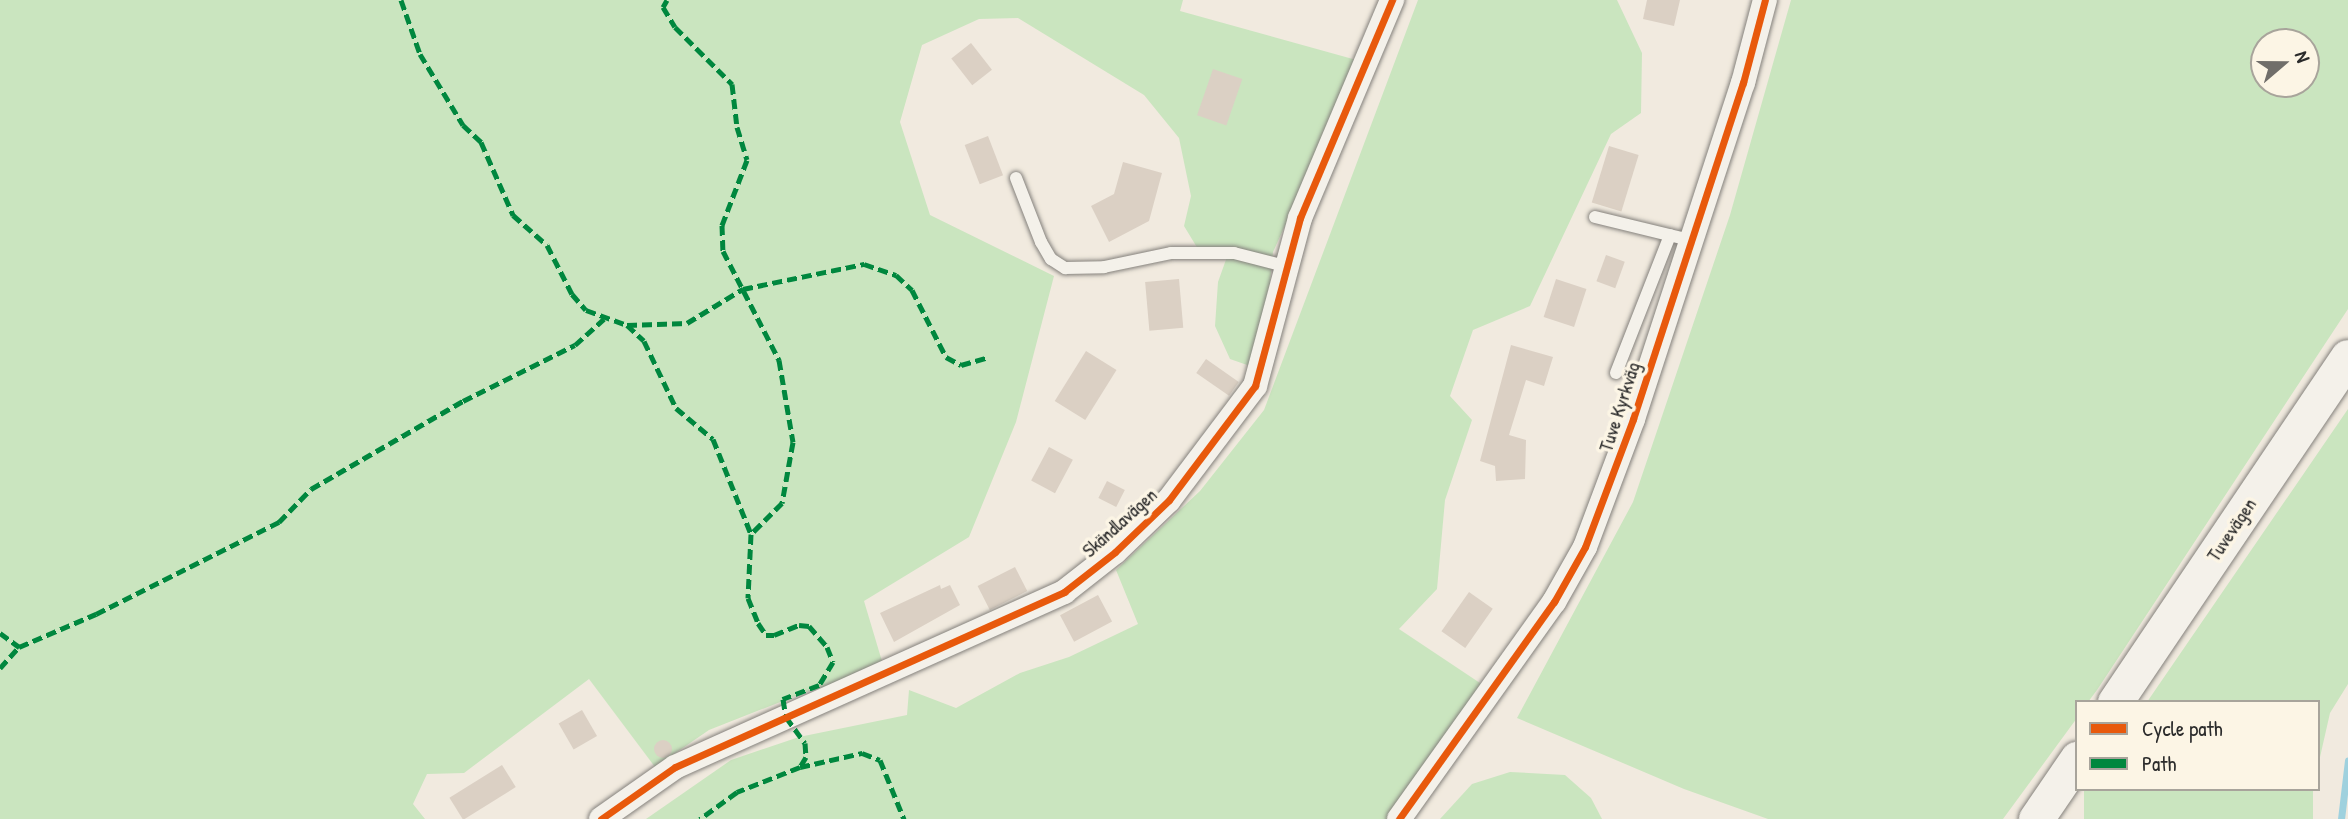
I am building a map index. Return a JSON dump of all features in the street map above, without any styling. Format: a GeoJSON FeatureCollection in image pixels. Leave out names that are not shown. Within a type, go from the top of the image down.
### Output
{"type":"FeatureCollection","features":[{"type":"Feature","properties":{"kind":"main road","name":"Tuvevägen"},"geometry":{"type":"LineString","coordinates":[[2116,700],[2348,357]]}},
{"type":"Feature","properties":{"kind":"main road"},"geometry":{"type":"LineString","coordinates":[[2036,819],[2075,762]]}},
{"type":"Feature","properties":{"kind":"street","name":"Skändlavägen"},"geometry":{"type":"LineString","coordinates":[[601,819],[675,767],[1064,592],[1115,552],[1169,500],[1255,387],[1269,348],[1285,266],[1321,165],[1392,0]]}},
{"type":"Feature","properties":{"kind":"street","name":"Tuve Kyrkväg"},"geometry":{"type":"LineString","coordinates":[[1399,819],[1554,602],[1581,555],[1614,479],[1680,238],[1743,83],[1765,0]]}},
{"type":"Feature","properties":{"kind":"lane"},"geometry":{"type":"LineString","coordinates":[[1016,178],[1041,242],[1051,258],[1065,268],[1104,267],[1184,253],[1234,253],[1285,266]]}},
{"type":"Feature","properties":{"kind":"lane"},"geometry":{"type":"LineString","coordinates":[[1595,217],[1680,238],[1616,373]]}},
{"type":"Feature","properties":{"kind":"green space"},"geometry":{"type":"Polygon","coordinates":[[[0,0],[1183,0],[1180,11],[1360,61],[1273,252],[1267,314],[1250,366],[1230,359],[1215,326],[1218,282],[1228,254],[1198,249],[1184,226],[1191,196],[1179,138],[1144,95],[1018,18],[979,19],[922,45],[900,122],[930,215],[1054,276],[1016,422],[969,537],[864,601],[884,668],[803,693],[709,730],[655,767],[589,679],[464,773],[427,774],[413,804],[425,819],[0,819],[0,0]]]}},
{"type":"Feature","properties":{"kind":"green space"},"geometry":{"type":"Polygon","coordinates":[[[1418,0],[1617,0],[1642,53],[1641,113],[1611,134],[1530,306],[1473,330],[1450,396],[1472,420],[1445,500],[1437,589],[1399,629],[1483,685],[1392,819],[646,819],[731,760],[799,737],[907,715],[909,690],[956,708],[1020,673],[1069,657],[1138,624],[1116,570],[1200,491],[1264,410],[1418,0]]]}},
{"type":"Feature","properties":{"kind":"green space"},"geometry":{"type":"Polygon","coordinates":[[[1791,0],[2348,0],[2348,309],[2097,690],[2090,700],[2075,700],[2075,721],[2003,819],[1768,819],[1684,789],[1517,718],[1633,502],[1730,215],[1791,0]]]}},
{"type":"Feature","properties":{"kind":"green space"},"geometry":{"type":"Polygon","coordinates":[[[2348,409],[2348,684],[2330,713],[2320,757],[2320,700],[2148,700],[2348,409]]]}},
{"type":"Feature","properties":{"kind":"green space"},"geometry":{"type":"Polygon","coordinates":[[[1510,772],[1565,775],[1591,798],[1602,819],[1440,819],[1472,784],[1510,772]]]}},
{"type":"Feature","properties":{"kind":"green space"},"geometry":{"type":"Polygon","coordinates":[[[2084,791],[2313,791],[2313,819],[2084,819],[2084,791]]]}},
{"type":"Feature","properties":{"kind":"building"},"geometry":{"type":"Polygon","coordinates":[[[1647,0],[1680,0],[1674,26],[1643,19],[1647,0]]]}},
{"type":"Feature","properties":{"kind":"building"},"geometry":{"type":"Polygon","coordinates":[[[971,43],[992,70],[972,85],[951,58],[971,43]]]}},
{"type":"Feature","properties":{"kind":"building"},"geometry":{"type":"Polygon","coordinates":[[[1213,69],[1242,79],[1226,125],[1197,115],[1213,69]]]}},
{"type":"Feature","properties":{"kind":"building"},"geometry":{"type":"Polygon","coordinates":[[[988,136],[1003,175],[980,184],[965,145],[988,136]]]}},
{"type":"Feature","properties":{"kind":"building"},"geometry":{"type":"Polygon","coordinates":[[[1609,146],[1639,155],[1621,211],[1592,202],[1609,146]]]}},
{"type":"Feature","properties":{"kind":"building"},"geometry":{"type":"Polygon","coordinates":[[[1123,162],[1162,173],[1149,221],[1109,242],[1091,206],[1114,194],[1123,162]]]}},
{"type":"Feature","properties":{"kind":"building"},"geometry":{"type":"Polygon","coordinates":[[[1606,255],[1625,262],[1615,288],[1596,281],[1606,255]]]}},
{"type":"Feature","properties":{"kind":"building"},"geometry":{"type":"Polygon","coordinates":[[[1179,279],[1183,328],[1149,331],[1145,282],[1179,279]]]}},
{"type":"Feature","properties":{"kind":"building"},"geometry":{"type":"Polygon","coordinates":[[[1556,279],[1586,289],[1574,327],[1544,317],[1556,279]]]}},
{"type":"Feature","properties":{"kind":"building"},"geometry":{"type":"Polygon","coordinates":[[[1511,345],[1553,357],[1544,386],[1526,380],[1509,435],[1526,440],[1525,479],[1496,481],[1495,466],[1480,461],[1511,345]]]}},
{"type":"Feature","properties":{"kind":"building"},"geometry":{"type":"Polygon","coordinates":[[[1086,351],[1117,370],[1085,420],[1055,401],[1086,351]]]}},
{"type":"Feature","properties":{"kind":"building"},"geometry":{"type":"Polygon","coordinates":[[[1206,359],[1239,382],[1229,396],[1196,373],[1206,359]]]}},
{"type":"Feature","properties":{"kind":"building"},"geometry":{"type":"Polygon","coordinates":[[[1049,447],[1073,460],[1055,493],[1031,481],[1049,447]]]}},
{"type":"Feature","properties":{"kind":"building"},"geometry":{"type":"Polygon","coordinates":[[[1107,481],[1125,490],[1116,507],[1098,498],[1107,481]]]}},
{"type":"Feature","properties":{"kind":"building"},"geometry":{"type":"Polygon","coordinates":[[[1015,567],[1027,591],[990,610],[978,586],[1015,567]]]}},
{"type":"Feature","properties":{"kind":"building"},"geometry":{"type":"Polygon","coordinates":[[[940,585],[941,589],[950,585],[960,605],[894,642],[880,613],[940,585]]]}},
{"type":"Feature","properties":{"kind":"building"},"geometry":{"type":"Polygon","coordinates":[[[1469,592],[1493,609],[1465,648],[1441,631],[1469,592]]]}},
{"type":"Feature","properties":{"kind":"building"},"geometry":{"type":"Polygon","coordinates":[[[1098,595],[1112,621],[1074,642],[1060,615],[1098,595]]]}},
{"type":"Feature","properties":{"kind":"building"},"geometry":{"type":"Polygon","coordinates":[[[582,710],[597,736],[574,749],[559,724],[582,710]]]}},
{"type":"Feature","properties":{"kind":"building"},"geometry":{"type":"Polygon","coordinates":[[[659,740],[667,740],[672,749],[670,756],[659,758],[654,753],[654,745],[659,740]]]}},
{"type":"Feature","properties":{"kind":"building"},"geometry":{"type":"Polygon","coordinates":[[[502,765],[516,787],[465,819],[449,798],[502,765]]]}},
{"type":"Feature","properties":{"kind":"waterway"},"geometry":{"type":"LineString","coordinates":[[2341,819],[2348,760]]}},
{"type":"Feature","properties":{"kind":"marked path"},"geometry":{"type":"LineString","coordinates":[[401,0],[420,54],[463,125],[481,142],[513,215],[547,245],[572,294],[586,310],[627,325],[644,341],[676,408],[713,439],[751,534],[748,598],[758,623],[766,635],[774,635],[799,625],[809,626],[827,647],[833,662],[819,685],[783,699],[786,717],[805,743],[806,757],[800,767],[737,792],[700,819]]}},
{"type":"Feature","properties":{"kind":"marked path"},"geometry":{"type":"LineString","coordinates":[[667,0],[663,7],[675,27],[732,84],[737,127],[747,160],[722,225],[723,251],[779,360],[793,442],[782,503],[751,534]]}},
{"type":"Feature","properties":{"kind":"marked path"},"geometry":{"type":"LineString","coordinates":[[627,325],[687,323],[743,289],[864,264],[896,275],[912,290],[946,357],[961,365],[986,358]]}},
{"type":"Feature","properties":{"kind":"marked path"},"geometry":{"type":"LineString","coordinates":[[0,668],[19,647],[96,614],[279,522],[311,489],[463,401],[575,345],[604,319]]}},
{"type":"Feature","properties":{"kind":"marked path"},"geometry":{"type":"LineString","coordinates":[[0,633],[19,647]]}},
{"type":"Feature","properties":{"kind":"marked path"},"geometry":{"type":"LineString","coordinates":[[800,767],[862,753],[880,760],[904,819]]}},
{"type":"Feature","properties":{"kind":"cycle path"},"geometry":{"type":"LineString","coordinates":[[601,819],[675,767],[1064,592],[1115,552],[1169,500],[1255,386],[1300,218],[1392,0]]}},
{"type":"Feature","properties":{"kind":"cycle path"},"geometry":{"type":"LineString","coordinates":[[1399,819],[1554,602],[1585,547],[1633,419],[1743,83],[1765,0]]}}]}
